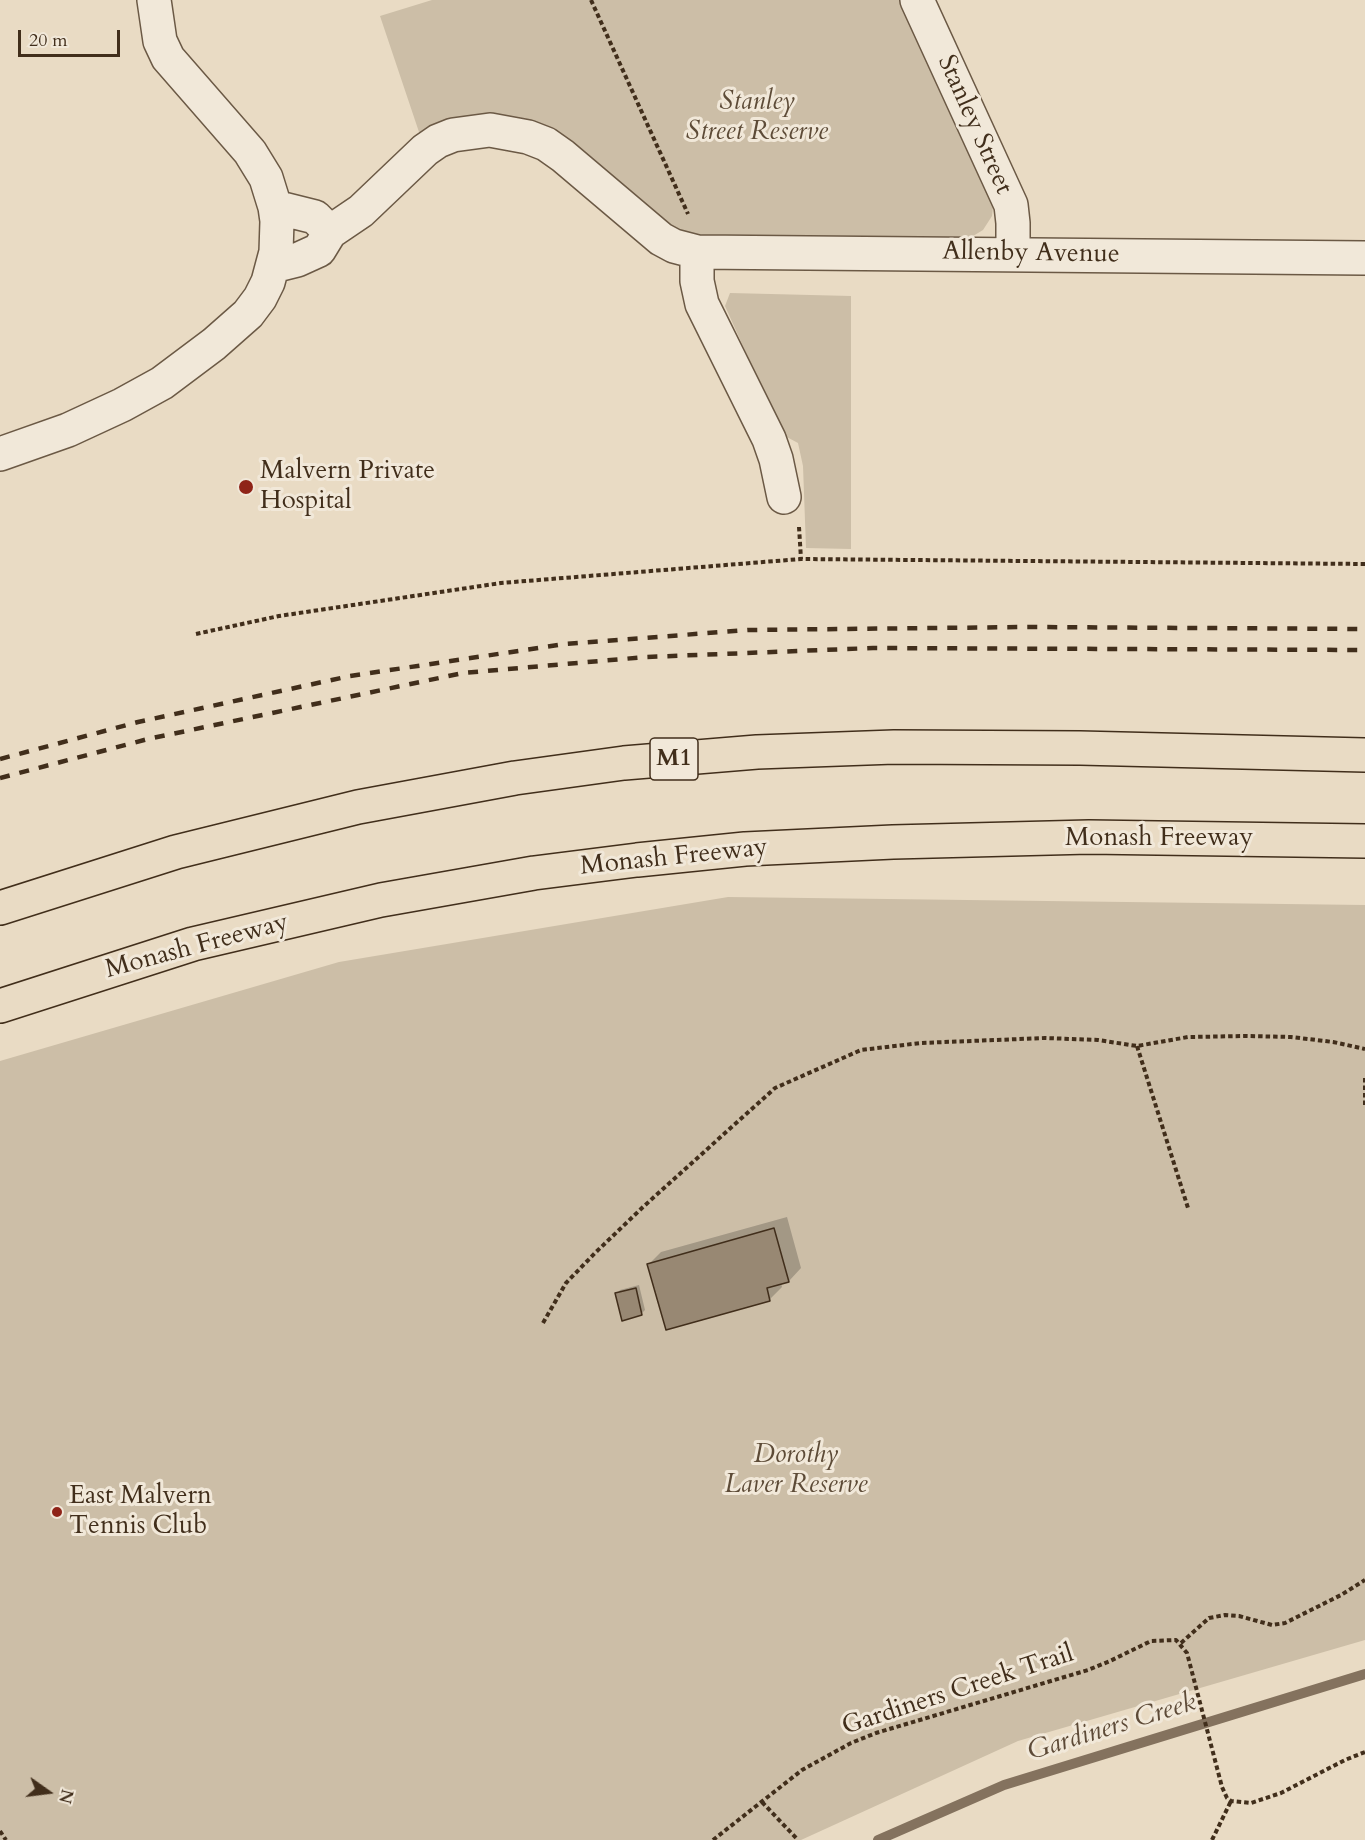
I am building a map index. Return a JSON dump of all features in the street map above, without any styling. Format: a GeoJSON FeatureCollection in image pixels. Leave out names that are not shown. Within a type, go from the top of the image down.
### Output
{"type":"FeatureCollection","features":[{"type":"Feature","properties":{"kind":"highway","name":"M1"},"geometry":{"type":"LineString","coordinates":[[0,908],[176,852],[358,807],[516,778],[624,763],[757,752],[894,747],[1080,748],[1365,755]]}},
{"type":"Feature","properties":{"kind":"highway","name":"Monash Freeway"},"geometry":{"type":"LineString","coordinates":[[0,1006],[194,944],[381,900],[534,873],[637,860],[745,849],[893,842],[1089,837],[1365,841]]}},
{"type":"Feature","properties":{"kind":"street"},"geometry":{"type":"LineString","coordinates":[[0,454],[68,430],[162,383],[178,372],[248,314],[260,298],[273,266],[277,237],[275,207],[266,178],[250,152],[168,58],[160,41],[154,0]]}},
{"type":"Feature","properties":{"kind":"street","name":"Stanley Street"},"geometry":{"type":"LineString","coordinates":[[917,0],[1011,205],[1013,254]]}},
{"type":"Feature","properties":{"kind":"street","name":"Allenby Avenue"},"geometry":{"type":"LineString","coordinates":[[273,266],[297,260],[319,250],[330,232],[361,211],[425,150],[438,141],[453,135],[490,130],[528,137],[546,144],[661,239],[674,246],[697,252],[1365,258]]}},
{"type":"Feature","properties":{"kind":"street"},"geometry":{"type":"LineString","coordinates":[[275,207],[315,217],[330,232]]}},
{"type":"Feature","properties":{"kind":"street"},"geometry":{"type":"LineString","coordinates":[[697,252],[697,281],[702,304],[769,439],[784,497]]}},
{"type":"Feature","properties":{"kind":"path"},"geometry":{"type":"LineString","coordinates":[[591,0],[692,220]]}},
{"type":"Feature","properties":{"kind":"path"},"geometry":{"type":"LineString","coordinates":[[196,634],[279,616],[501,584],[801,559],[1365,564]]}},
{"type":"Feature","properties":{"kind":"path"},"geometry":{"type":"LineString","coordinates":[[543,1323],[566,1283],[595,1253],[775,1088],[861,1050],[921,1042],[1045,1038],[1098,1040],[1137,1046],[1188,1037],[1247,1036],[1291,1037],[1365,1049]]}},
{"type":"Feature","properties":{"kind":"path"},"geometry":{"type":"LineString","coordinates":[[1137,1046],[1188,1208]]}},
{"type":"Feature","properties":{"kind":"path"},"geometry":{"type":"LineString","coordinates":[[1365,1078],[1365,1108]]}},
{"type":"Feature","properties":{"kind":"path"},"geometry":{"type":"LineString","coordinates":[[1365,1580],[1341,1595],[1285,1623],[1272,1625],[1225,1614],[1209,1618],[1180,1643],[1190,1661],[1227,1798],[1251,1803],[1281,1793],[1365,1752]]}},
{"type":"Feature","properties":{"kind":"path","name":"Gardiners Creek Trail"},"geometry":{"type":"LineString","coordinates":[[713,1840],[802,1770],[851,1743],[876,1733],[1088,1670],[1151,1641],[1171,1639],[1180,1643]]}},
{"type":"Feature","properties":{"kind":"path"},"geometry":{"type":"LineString","coordinates":[[1212,1840],[1231,1800]]}},
{"type":"Feature","properties":{"kind":"path"},"geometry":{"type":"LineString","coordinates":[[762,1802],[798,1840]]}},
{"type":"Feature","properties":{"kind":"path"},"geometry":{"type":"LineString","coordinates":[[0,1832],[6,1840]]}},
{"type":"Feature","properties":{"kind":"green space","name":"Stanley Street Reserve"},"geometry":{"type":"Polygon","coordinates":[[[432,0],[900,0],[986,187],[993,207],[992,216],[983,230],[973,236],[959,238],[731,237],[690,234],[666,224],[608,172],[557,133],[539,124],[516,117],[495,115],[420,135],[380,16],[432,0]]]}},
{"type":"Feature","properties":{"kind":"green space"},"geometry":{"type":"Polygon","coordinates":[[[730,293],[851,296],[851,549],[806,548],[803,466],[798,443],[783,435],[725,306],[730,293]]]}},
{"type":"Feature","properties":{"kind":"green space","name":"Dorothy Laver Reserve"},"geometry":{"type":"Polygon","coordinates":[[[728,897],[1365,905],[1365,1640],[1018,1741],[801,1840],[0,1840],[0,1061],[339,962],[728,897]]]}},
{"type":"Feature","properties":{"kind":"building"},"geometry":{"type":"Polygon","coordinates":[[[774,1228],[789,1282],[767,1288],[770,1301],[666,1330],[647,1264],[774,1228]]]}},
{"type":"Feature","properties":{"kind":"building"},"geometry":{"type":"Polygon","coordinates":[[[636,1288],[642,1315],[622,1321],[615,1293],[636,1288]]]}},
{"type":"Feature","properties":{"kind":"waterway","name":"Gardiners Creek"},"geometry":{"type":"LineString","coordinates":[[878,1840],[1004,1785],[1365,1674]]}},
{"type":"Feature","properties":{"kind":"railway"},"geometry":{"type":"LineString","coordinates":[[0,759],[138,722],[350,676],[565,644],[748,630],[1028,627],[1365,629]]}},
{"type":"Feature","properties":{"kind":"railway"},"geometry":{"type":"LineString","coordinates":[[0,778],[148,739],[463,673],[646,657],[873,648],[1365,650]]}},
{"type":"Feature","properties":{"kind":"place","name":"Malvern Private Hospital"},"geometry":{"type":"Point","coordinates":[246,487]}},
{"type":"Feature","properties":{"kind":"place","name":"East Malvern Tennis Club"},"geometry":{"type":"Point","coordinates":[57,1512]}}]}
